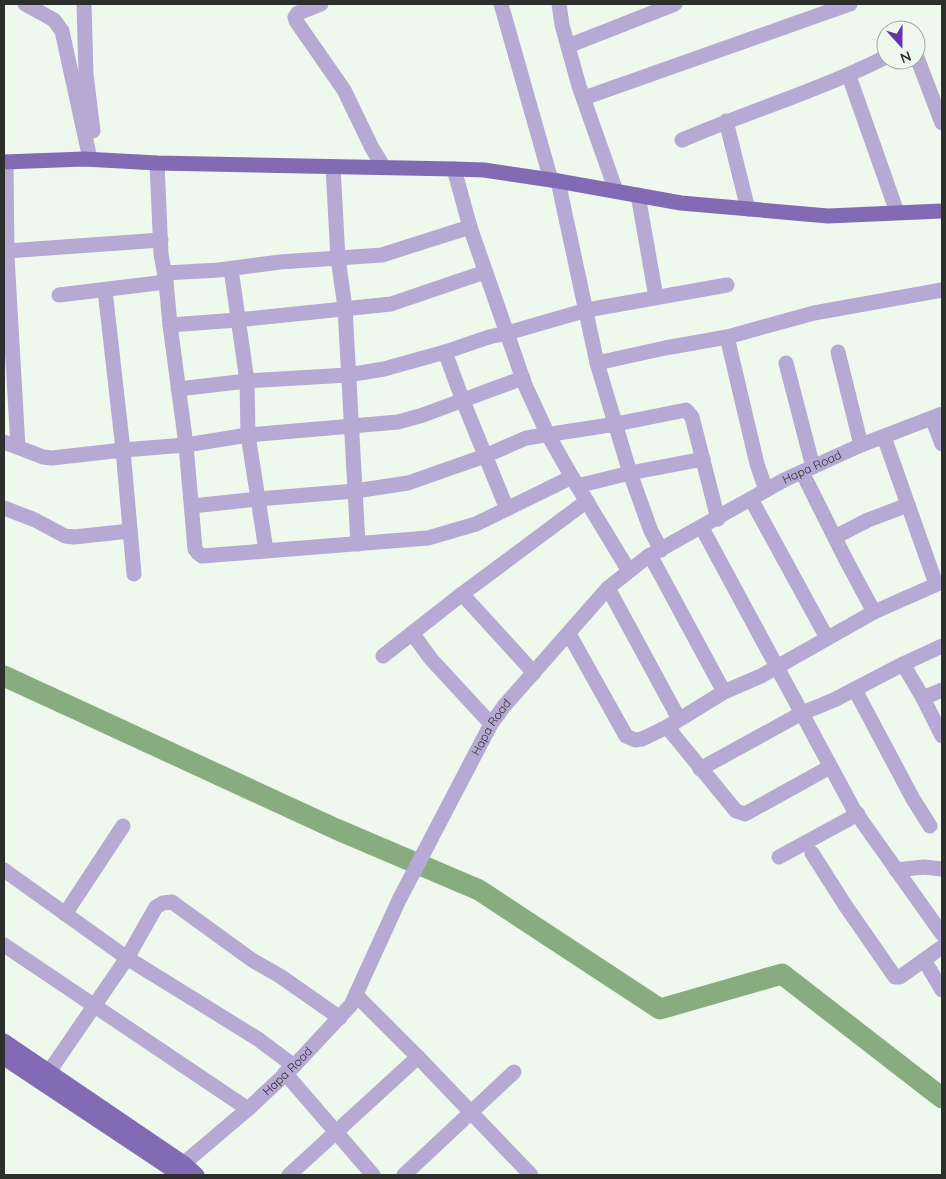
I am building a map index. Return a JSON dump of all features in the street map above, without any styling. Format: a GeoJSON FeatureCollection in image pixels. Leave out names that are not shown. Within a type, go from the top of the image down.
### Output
{"type":"FeatureCollection","features":[{"type":"Feature","properties":{"kind":"main road"},"geometry":{"type":"LineString","coordinates":[[5,162],[94,159],[157,163],[454,168],[484,170],[681,203],[828,216],[897,212],[942,214]]}},
{"type":"Feature","properties":{"kind":"main road"},"geometry":{"type":"LineString","coordinates":[[4,1040],[45,1078],[178,1171],[197,1175]]}},
{"type":"Feature","properties":{"kind":"main road"},"geometry":{"type":"LineString","coordinates":[[4,1058],[45,1078]]}},
{"type":"Feature","properties":{"kind":"street"},"geometry":{"type":"LineString","coordinates":[[25,4],[54,20],[62,31],[94,159]]}},
{"type":"Feature","properties":{"kind":"street"},"geometry":{"type":"LineString","coordinates":[[84,4],[86,74],[94,159]]}},
{"type":"Feature","properties":{"kind":"street"},"geometry":{"type":"LineString","coordinates":[[321,4],[298,14],[295,17],[296,22],[344,90],[372,148],[383,166]]}},
{"type":"Feature","properties":{"kind":"street"},"geometry":{"type":"LineString","coordinates":[[501,4],[554,181],[598,363],[630,473],[651,531],[656,552],[724,692]]}},
{"type":"Feature","properties":{"kind":"street"},"geometry":{"type":"LineString","coordinates":[[559,4],[568,46],[616,191]]}},
{"type":"Feature","properties":{"kind":"street"},"geometry":{"type":"LineString","coordinates":[[568,46],[675,4]]}},
{"type":"Feature","properties":{"kind":"street"},"geometry":{"type":"LineString","coordinates":[[584,98],[844,4]]}},
{"type":"Feature","properties":{"kind":"street"},"geometry":{"type":"LineString","coordinates":[[682,140],[726,121],[849,76],[876,62]]}},
{"type":"Feature","properties":{"kind":"street"},"geometry":{"type":"LineString","coordinates":[[922,70],[942,123]]}},
{"type":"Feature","properties":{"kind":"street"},"geometry":{"type":"LineString","coordinates":[[849,76],[897,212]]}},
{"type":"Feature","properties":{"kind":"street"},"geometry":{"type":"LineString","coordinates":[[726,121],[748,209]]}},
{"type":"Feature","properties":{"kind":"street"},"geometry":{"type":"LineString","coordinates":[[5,162],[11,444],[47,458],[186,445],[248,435],[398,422],[463,401],[523,378]]}},
{"type":"Feature","properties":{"kind":"street"},"geometry":{"type":"LineString","coordinates":[[157,163],[161,254],[166,278],[170,325],[186,445],[195,549],[202,556],[428,538],[476,524],[507,509],[574,482],[703,459]]}},
{"type":"Feature","properties":{"kind":"street"},"geometry":{"type":"LineString","coordinates":[[333,167],[338,258],[345,308],[358,544]]}},
{"type":"Feature","properties":{"kind":"street"},"geometry":{"type":"LineString","coordinates":[[454,168],[470,227],[523,378],[548,435],[574,482],[629,571]]}},
{"type":"Feature","properties":{"kind":"street"},"geometry":{"type":"LineString","coordinates":[[638,195],[656,297]]}},
{"type":"Feature","properties":{"kind":"street"},"geometry":{"type":"LineString","coordinates":[[59,295],[105,290],[231,268],[280,262],[391,254],[470,227]]}},
{"type":"Feature","properties":{"kind":"street"},"geometry":{"type":"LineString","coordinates":[[7,251],[161,240]]}},
{"type":"Feature","properties":{"kind":"street"},"geometry":{"type":"LineString","coordinates":[[231,268],[246,381],[248,435],[266,550]]}},
{"type":"Feature","properties":{"kind":"street"},"geometry":{"type":"LineString","coordinates":[[170,325],[391,304],[486,272]]}},
{"type":"Feature","properties":{"kind":"street"},"geometry":{"type":"LineString","coordinates":[[178,389],[246,381],[348,375],[384,369],[445,352],[489,337],[585,311],[727,285]]}},
{"type":"Feature","properties":{"kind":"street"},"geometry":{"type":"LineString","coordinates":[[105,290],[123,450],[134,574]]}},
{"type":"Feature","properties":{"kind":"street"},"geometry":{"type":"LineString","coordinates":[[598,363],[727,337],[814,313],[942,290]]}},
{"type":"Feature","properties":{"kind":"street"},"geometry":{"type":"LineString","coordinates":[[727,337],[756,464],[766,490]]}},
{"type":"Feature","properties":{"kind":"street"},"geometry":{"type":"LineString","coordinates":[[445,352],[507,509]]}},
{"type":"Feature","properties":{"kind":"street"},"geometry":{"type":"LineString","coordinates":[[838,352],[861,445]]}},
{"type":"Feature","properties":{"kind":"street"},"geometry":{"type":"LineString","coordinates":[[786,363],[808,469],[835,537],[874,612]]}},
{"type":"Feature","properties":{"kind":"street"},"geometry":{"type":"LineString","coordinates":[[192,506],[258,498],[355,491],[408,483],[486,456],[526,438],[616,424],[686,410],[691,414],[718,518]]}},
{"type":"Feature","properties":{"kind":"street"},"geometry":{"type":"LineString","coordinates":[[937,416],[942,444]]}},
{"type":"Feature","properties":{"kind":"street","name":"Hapa Road"},"geometry":{"type":"LineString","coordinates":[[178,1171],[248,1110],[290,1070],[340,1018],[357,996],[399,900],[491,724],[608,588],[656,552],[702,528],[766,490],[861,445],[937,416]]}},
{"type":"Feature","properties":{"kind":"street"},"geometry":{"type":"LineString","coordinates":[[569,634],[626,736],[635,740],[642,739],[673,723],[724,692],[761,676],[874,612],[939,583],[908,506],[884,437]]}},
{"type":"Feature","properties":{"kind":"street"},"geometry":{"type":"LineString","coordinates":[[751,499],[827,638]]}},
{"type":"Feature","properties":{"kind":"street"},"geometry":{"type":"LineString","coordinates":[[383,656],[462,594],[587,502]]}},
{"type":"Feature","properties":{"kind":"street"},"geometry":{"type":"LineString","coordinates":[[835,537],[868,520],[908,506]]}},
{"type":"Feature","properties":{"kind":"street"},"geometry":{"type":"LineString","coordinates":[[4,508],[35,520],[65,536],[74,537],[130,531]]}},
{"type":"Feature","properties":{"kind":"street"},"geometry":{"type":"LineString","coordinates":[[702,528],[778,666],[830,767],[858,814],[942,934]]}},
{"type":"Feature","properties":{"kind":"street"},"geometry":{"type":"LineString","coordinates":[[608,588],[673,723],[700,769],[736,811],[745,814],[830,767]]}},
{"type":"Feature","properties":{"kind":"street"},"geometry":{"type":"LineString","coordinates":[[462,594],[534,673]]}},
{"type":"Feature","properties":{"kind":"street"},"geometry":{"type":"LineString","coordinates":[[412,633],[431,659],[491,724]]}},
{"type":"Feature","properties":{"kind":"street"},"geometry":{"type":"LineString","coordinates":[[700,769],[802,714],[856,690],[903,664],[942,646]]}},
{"type":"Feature","properties":{"kind":"street"},"geometry":{"type":"LineString","coordinates":[[903,664],[942,736]]}},
{"type":"Feature","properties":{"kind":"street"},"geometry":{"type":"LineString","coordinates":[[856,690],[913,799],[930,826]]}},
{"type":"Feature","properties":{"kind":"street"},"geometry":{"type":"LineString","coordinates":[[923,698],[942,690]]}},
{"type":"Feature","properties":{"kind":"street"},"geometry":{"type":"LineString","coordinates":[[779,857],[858,814]]}},
{"type":"Feature","properties":{"kind":"street"},"geometry":{"type":"LineString","coordinates":[[65,914],[122,826]]}},
{"type":"Feature","properties":{"kind":"street"},"geometry":{"type":"LineString","coordinates":[[812,853],[894,976],[900,977],[942,947]]}},
{"type":"Feature","properties":{"kind":"street"},"geometry":{"type":"LineString","coordinates":[[896,870],[924,867],[942,869]]}},
{"type":"Feature","properties":{"kind":"street"},"geometry":{"type":"LineString","coordinates":[[4,870],[127,958],[258,1039],[290,1070],[335,1132],[373,1175]]}},
{"type":"Feature","properties":{"kind":"street"},"geometry":{"type":"LineString","coordinates":[[45,1078],[127,958],[156,907],[163,903],[172,902],[252,960],[280,976],[340,1018]]}},
{"type":"Feature","properties":{"kind":"street"},"geometry":{"type":"LineString","coordinates":[[4,945],[248,1110]]}},
{"type":"Feature","properties":{"kind":"street"},"geometry":{"type":"LineString","coordinates":[[924,960],[942,990]]}},
{"type":"Feature","properties":{"kind":"street"},"geometry":{"type":"LineString","coordinates":[[357,996],[529,1174]]}},
{"type":"Feature","properties":{"kind":"street"},"geometry":{"type":"LineString","coordinates":[[289,1175],[418,1057]]}},
{"type":"Feature","properties":{"kind":"street"},"geometry":{"type":"LineString","coordinates":[[404,1175],[514,1072]]}},
{"type":"Feature","properties":{"kind":"waterway"},"geometry":{"type":"LineString","coordinates":[[4,676],[336,829],[479,890],[660,1009],[782,974],[942,1098]]}}]}
